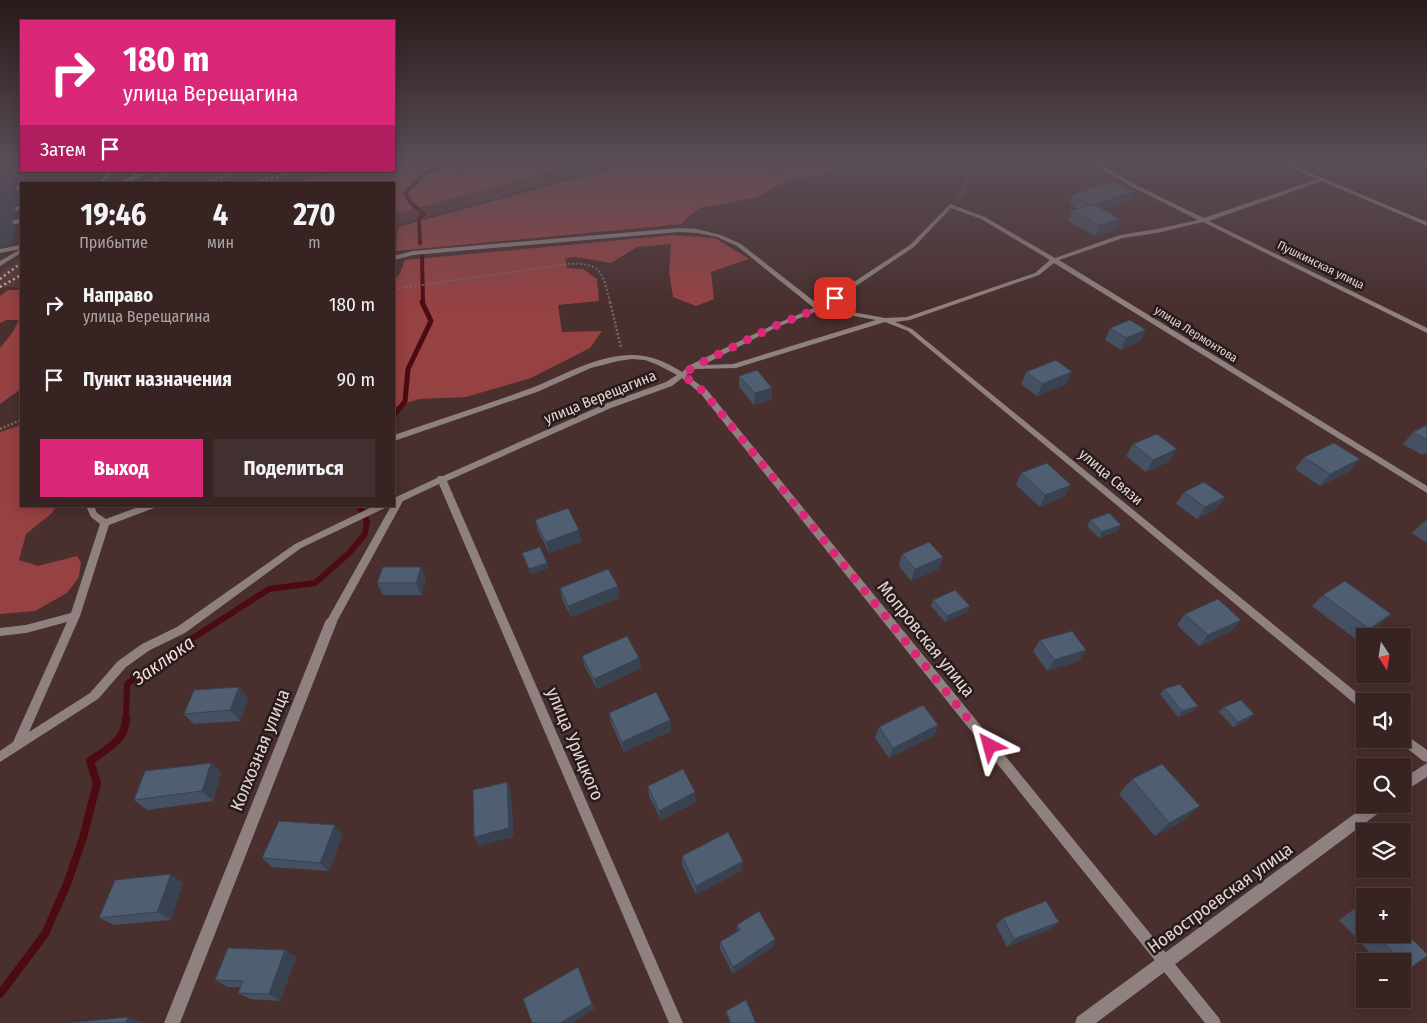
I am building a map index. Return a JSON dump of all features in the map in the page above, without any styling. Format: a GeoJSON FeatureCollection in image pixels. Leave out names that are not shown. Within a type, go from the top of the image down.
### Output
{"type":"FeatureCollection","features":[{"type":"Feature","properties":{"kind":"street"},"geometry":{"type":"LineString","coordinates":[[0,225],[20,221]]}},
{"type":"Feature","properties":{"kind":"street","name":"Колхозная улица"},"geometry":{"type":"LineString","coordinates":[[172,1023],[331,622]]}},
{"type":"Feature","properties":{"kind":"street"},"geometry":{"type":"LineString","coordinates":[[1411,781],[1427,769]]}},
{"type":"Feature","properties":{"kind":"street","name":"Новостроевская улица"},"geometry":{"type":"LineString","coordinates":[[1083,1023],[1368,813]]}},
{"type":"Feature","properties":{"kind":"lane","name":"улица Верещагина"},"geometry":{"type":"LineString","coordinates":[[397,499],[608,406],[669,384],[693,367],[773,327],[819,308],[912,246],[946,210]]}},
{"type":"Feature","properties":{"kind":"lane","name":"улица Лермонтова"},"geometry":{"type":"LineString","coordinates":[[960,210],[983,218],[1054,260],[1427,490]]}},
{"type":"Feature","properties":{"kind":"lane","name":"Пушкинская улица"},"geometry":{"type":"LineString","coordinates":[[1184,210],[1427,331]]}},
{"type":"Feature","properties":{"kind":"lane"},"geometry":{"type":"LineString","coordinates":[[693,367],[733,366],[885,320],[908,319],[1036,274],[1054,260],[1122,236],[1157,231],[1205,220],[1235,210]]}},
{"type":"Feature","properties":{"kind":"lane"},"geometry":{"type":"LineString","coordinates":[[1393,210],[1427,224]]}},
{"type":"Feature","properties":{"kind":"lane"},"geometry":{"type":"LineString","coordinates":[[395,258],[413,253],[697,230],[720,236],[739,245],[819,308]]}},
{"type":"Feature","properties":{"kind":"lane"},"geometry":{"type":"LineString","coordinates":[[0,251],[20,247]]}},
{"type":"Feature","properties":{"kind":"lane"},"geometry":{"type":"LineString","coordinates":[[0,264],[20,252]]}},
{"type":"Feature","properties":{"kind":"lane","name":"улица Связи"},"geometry":{"type":"LineString","coordinates":[[819,308],[885,320],[910,330],[1356,699]]}},
{"type":"Feature","properties":{"kind":"lane"},"geometry":{"type":"LineString","coordinates":[[397,436],[535,390],[606,361],[623,357]]}},
{"type":"Feature","properties":{"kind":"lane","name":"Мопровская улица"},"geometry":{"type":"LineString","coordinates":[[623,357],[646,358],[683,375],[710,399],[1214,1023]]}},
{"type":"Feature","properties":{"kind":"lane","name":"улица Урицкого"},"geometry":{"type":"LineString","coordinates":[[441,478],[676,1023]]}},
{"type":"Feature","properties":{"kind":"lane"},"geometry":{"type":"LineString","coordinates":[[90,507],[94,515],[105,523]]}},
{"type":"Feature","properties":{"kind":"lane"},"geometry":{"type":"LineString","coordinates":[[105,523],[147,507]]}},
{"type":"Feature","properties":{"kind":"lane","name":"Колхозная улица"},"geometry":{"type":"LineString","coordinates":[[331,622],[393,507]]}},
{"type":"Feature","properties":{"kind":"lane"},"geometry":{"type":"LineString","coordinates":[[0,757],[94,696],[122,664],[146,647],[181,630],[298,546],[379,508]]}},
{"type":"Feature","properties":{"kind":"lane"},"geometry":{"type":"LineString","coordinates":[[17,746],[75,616],[105,523]]}},
{"type":"Feature","properties":{"kind":"lane"},"geometry":{"type":"LineString","coordinates":[[0,632],[26,629],[75,616]]}},
{"type":"Feature","properties":{"kind":"lane"},"geometry":{"type":"LineString","coordinates":[[1411,744],[1427,757]]}},
{"type":"Feature","properties":{"kind":"path"},"geometry":{"type":"LineString","coordinates":[[395,289],[567,264],[586,263],[598,267],[603,274],[623,357]]}},
{"type":"Feature","properties":{"kind":"path"},"geometry":{"type":"LineString","coordinates":[[0,428],[20,420]]}},
{"type":"Feature","properties":{"kind":"shaded area"},"geometry":{"type":"Polygon","coordinates":[[[395,210],[453,210],[395,226],[395,210]]]}},
{"type":"Feature","properties":{"kind":"shaded area"},"geometry":{"type":"Polygon","coordinates":[[[395,210],[410,210],[395,214],[395,210]]]}},
{"type":"Feature","properties":{"kind":"shaded area"},"geometry":{"type":"Polygon","coordinates":[[[461,210],[698,210],[682,224],[396,251],[398,227],[461,210]]]}},
{"type":"Feature","properties":{"kind":"shaded area"},"geometry":{"type":"Polygon","coordinates":[[[674,235],[715,238],[749,259],[711,272],[714,299],[696,306],[673,297],[669,272],[671,244],[637,247],[611,263],[576,257],[565,258],[567,268],[583,269],[597,279],[599,301],[558,305],[562,332],[602,331],[590,348],[531,378],[466,397],[419,399],[395,407],[395,279],[400,273],[405,260],[674,235]]]}},
{"type":"Feature","properties":{"kind":"shaded area"},"geometry":{"type":"Polygon","coordinates":[[[20,260],[20,287],[0,287],[0,273],[20,260]]]}},
{"type":"Feature","properties":{"kind":"shaded area"},"geometry":{"type":"Polygon","coordinates":[[[8,290],[20,290],[20,390],[0,404],[0,348],[12,333],[19,320],[6,320],[0,323],[0,296],[8,290]]]}},
{"type":"Feature","properties":{"kind":"shaded area"},"geometry":{"type":"Polygon","coordinates":[[[20,425],[20,507],[55,507],[52,513],[26,534],[19,560],[38,566],[77,556],[81,562],[79,577],[67,593],[35,611],[0,614],[0,432],[20,425]]]}},
{"type":"Feature","properties":{"kind":"building"},"geometry":{"type":"Polygon","coordinates":[[[1103,210],[1120,219],[1099,225],[1072,211],[1103,210]]]}},
{"type":"Feature","properties":{"kind":"building"},"geometry":{"type":"Polygon","coordinates":[[[1130,320],[1146,330],[1126,338],[1110,328],[1130,320]]]}},
{"type":"Feature","properties":{"kind":"building"},"geometry":{"type":"Polygon","coordinates":[[[1056,360],[1072,372],[1042,384],[1026,372],[1056,360]]]}},
{"type":"Feature","properties":{"kind":"building"},"geometry":{"type":"Polygon","coordinates":[[[757,370],[772,388],[755,393],[739,376],[757,370]]]}},
{"type":"Feature","properties":{"kind":"building"},"geometry":{"type":"Polygon","coordinates":[[[1427,425],[1427,440],[1413,432],[1427,425]]]}},
{"type":"Feature","properties":{"kind":"building"},"geometry":{"type":"Polygon","coordinates":[[[1157,434],[1177,449],[1153,460],[1133,444],[1157,434]]]}},
{"type":"Feature","properties":{"kind":"building"},"geometry":{"type":"Polygon","coordinates":[[[1334,443],[1360,459],[1330,474],[1304,457],[1334,443]]]}},
{"type":"Feature","properties":{"kind":"building"},"geometry":{"type":"Polygon","coordinates":[[[1047,463],[1071,485],[1045,495],[1021,473],[1047,463]]]}},
{"type":"Feature","properties":{"kind":"building"},"geometry":{"type":"Polygon","coordinates":[[[1204,482],[1225,497],[1205,507],[1184,492],[1204,482]]]}},
{"type":"Feature","properties":{"kind":"building"},"geometry":{"type":"Polygon","coordinates":[[[568,508],[579,530],[546,542],[535,520],[568,508]]]}},
{"type":"Feature","properties":{"kind":"building"},"geometry":{"type":"Polygon","coordinates":[[[1109,513],[1121,525],[1102,532],[1090,520],[1109,513]]]}},
{"type":"Feature","properties":{"kind":"building"},"geometry":{"type":"Polygon","coordinates":[[[929,542],[943,557],[915,569],[902,554],[929,542]]]}},
{"type":"Feature","properties":{"kind":"building"},"geometry":{"type":"Polygon","coordinates":[[[540,547],[547,563],[529,569],[522,553],[540,547]]]}},
{"type":"Feature","properties":{"kind":"building"},"geometry":{"type":"Polygon","coordinates":[[[383,567],[421,567],[416,583],[377,583],[383,567]]]}},
{"type":"Feature","properties":{"kind":"building"},"geometry":{"type":"Polygon","coordinates":[[[608,569],[618,586],[568,606],[560,588],[608,569]]]}},
{"type":"Feature","properties":{"kind":"building"},"geometry":{"type":"Polygon","coordinates":[[[1345,581],[1391,614],[1368,628],[1323,595],[1345,581]]]}},
{"type":"Feature","properties":{"kind":"building"},"geometry":{"type":"Polygon","coordinates":[[[955,590],[970,606],[947,616],[933,600],[955,590]]]}},
{"type":"Feature","properties":{"kind":"building"},"geometry":{"type":"Polygon","coordinates":[[[1218,599],[1241,620],[1208,635],[1185,614],[1218,599]]]}},
{"type":"Feature","properties":{"kind":"building"},"geometry":{"type":"Polygon","coordinates":[[[1072,631],[1086,650],[1054,660],[1040,640],[1072,631]]]}},
{"type":"Feature","properties":{"kind":"building"},"geometry":{"type":"Polygon","coordinates":[[[627,636],[639,658],[594,679],[582,656],[627,636]]]}},
{"type":"Feature","properties":{"kind":"building"},"geometry":{"type":"Polygon","coordinates":[[[1180,684],[1198,706],[1182,711],[1164,689],[1180,684]]]}},
{"type":"Feature","properties":{"kind":"building"},"geometry":{"type":"Polygon","coordinates":[[[239,687],[230,710],[184,714],[194,690],[239,687]]]}},
{"type":"Feature","properties":{"kind":"building"},"geometry":{"type":"Polygon","coordinates":[[[656,692],[670,720],[622,742],[609,713],[656,692]]]}},
{"type":"Feature","properties":{"kind":"building"},"geometry":{"type":"Polygon","coordinates":[[[1241,700],[1254,714],[1238,722],[1224,707],[1241,700]]]}},
{"type":"Feature","properties":{"kind":"building"},"geometry":{"type":"Polygon","coordinates":[[[923,705],[938,725],[893,748],[879,727],[923,705]]]}},
{"type":"Feature","properties":{"kind":"building"},"geometry":{"type":"Polygon","coordinates":[[[211,763],[202,791],[134,800],[145,771],[211,763]]]}},
{"type":"Feature","properties":{"kind":"building"},"geometry":{"type":"Polygon","coordinates":[[[1162,764],[1200,806],[1169,823],[1132,779],[1162,764]]]}},
{"type":"Feature","properties":{"kind":"building"},"geometry":{"type":"Polygon","coordinates":[[[683,769],[695,792],[659,811],[648,786],[683,769]]]}},
{"type":"Feature","properties":{"kind":"building"},"geometry":{"type":"Polygon","coordinates":[[[507,782],[509,828],[474,837],[473,790],[507,782]]]}},
{"type":"Feature","properties":{"kind":"building"},"geometry":{"type":"Polygon","coordinates":[[[279,821],[335,825],[320,863],[262,858],[279,821]]]}},
{"type":"Feature","properties":{"kind":"building"},"geometry":{"type":"Polygon","coordinates":[[[728,832],[743,861],[696,886],[682,856],[728,832]]]}},
{"type":"Feature","properties":{"kind":"building"},"geometry":{"type":"Polygon","coordinates":[[[171,874],[157,912],[99,918],[115,880],[171,874]]]}},
{"type":"Feature","properties":{"kind":"building"},"geometry":{"type":"Polygon","coordinates":[[[1046,901],[1059,922],[1014,939],[1003,918],[1046,901]]]}},
{"type":"Feature","properties":{"kind":"building"},"geometry":{"type":"Polygon","coordinates":[[[759,911],[775,939],[733,967],[720,942],[740,930],[737,925],[759,911]]]}},
{"type":"Feature","properties":{"kind":"building"},"geometry":{"type":"Polygon","coordinates":[[[1411,938],[1427,956],[1411,968],[1411,953],[1393,953],[1384,943],[1411,943],[1411,938]]]}},
{"type":"Feature","properties":{"kind":"building"},"geometry":{"type":"Polygon","coordinates":[[[228,948],[285,950],[269,994],[238,993],[243,981],[215,980],[228,948]]]}},
{"type":"Feature","properties":{"kind":"building"},"geometry":{"type":"Polygon","coordinates":[[[578,967],[592,1004],[560,1023],[532,1023],[523,999],[578,967]]]}},
{"type":"Feature","properties":{"kind":"building"},"geometry":{"type":"Polygon","coordinates":[[[746,1000],[756,1023],[731,1023],[726,1011],[746,1000]]]}},
{"type":"Feature","properties":{"kind":"building"},"geometry":{"type":"Polygon","coordinates":[[[128,1017],[126,1023],[68,1023],[128,1017]]]}},
{"type":"Feature","properties":{"kind":"waterway","name":"Заклюка"},"geometry":{"type":"LineString","coordinates":[[419,210],[424,214],[419,219],[420,243]]}},
{"type":"Feature","properties":{"kind":"waterway","name":"Заклюка"},"geometry":{"type":"LineString","coordinates":[[422,255],[423,303]]}},
{"type":"Feature","properties":{"kind":"waterway","name":"Заклюка"},"geometry":{"type":"LineString","coordinates":[[395,415],[405,401],[408,369],[431,321],[422,302]]}},
{"type":"Feature","properties":{"kind":"waterway","name":"Заклюка"},"geometry":{"type":"LineString","coordinates":[[126,720],[127,684],[168,654],[269,589],[315,583],[348,554],[365,534],[367,521],[360,507]]}},
{"type":"Feature","properties":{"kind":"waterway","name":"Заклюка"},"geometry":{"type":"LineString","coordinates":[[0,994],[45,934],[67,884],[83,838],[97,783],[90,761],[119,739],[126,719]]}},
{"type":"Feature","properties":{"kind":"railway"},"geometry":{"type":"LineString","coordinates":[[0,279],[20,264]]}},
{"type":"Feature","properties":{"kind":"railway"},"geometry":{"type":"LineString","coordinates":[[0,287],[20,276]]}},
{"type":"Feature","properties":{"kind":"route"},"geometry":{"type":"LineString","coordinates":[[835,298],[819,308],[773,327],[693,367],[683,375],[704,392],[990,746]]}}]}
